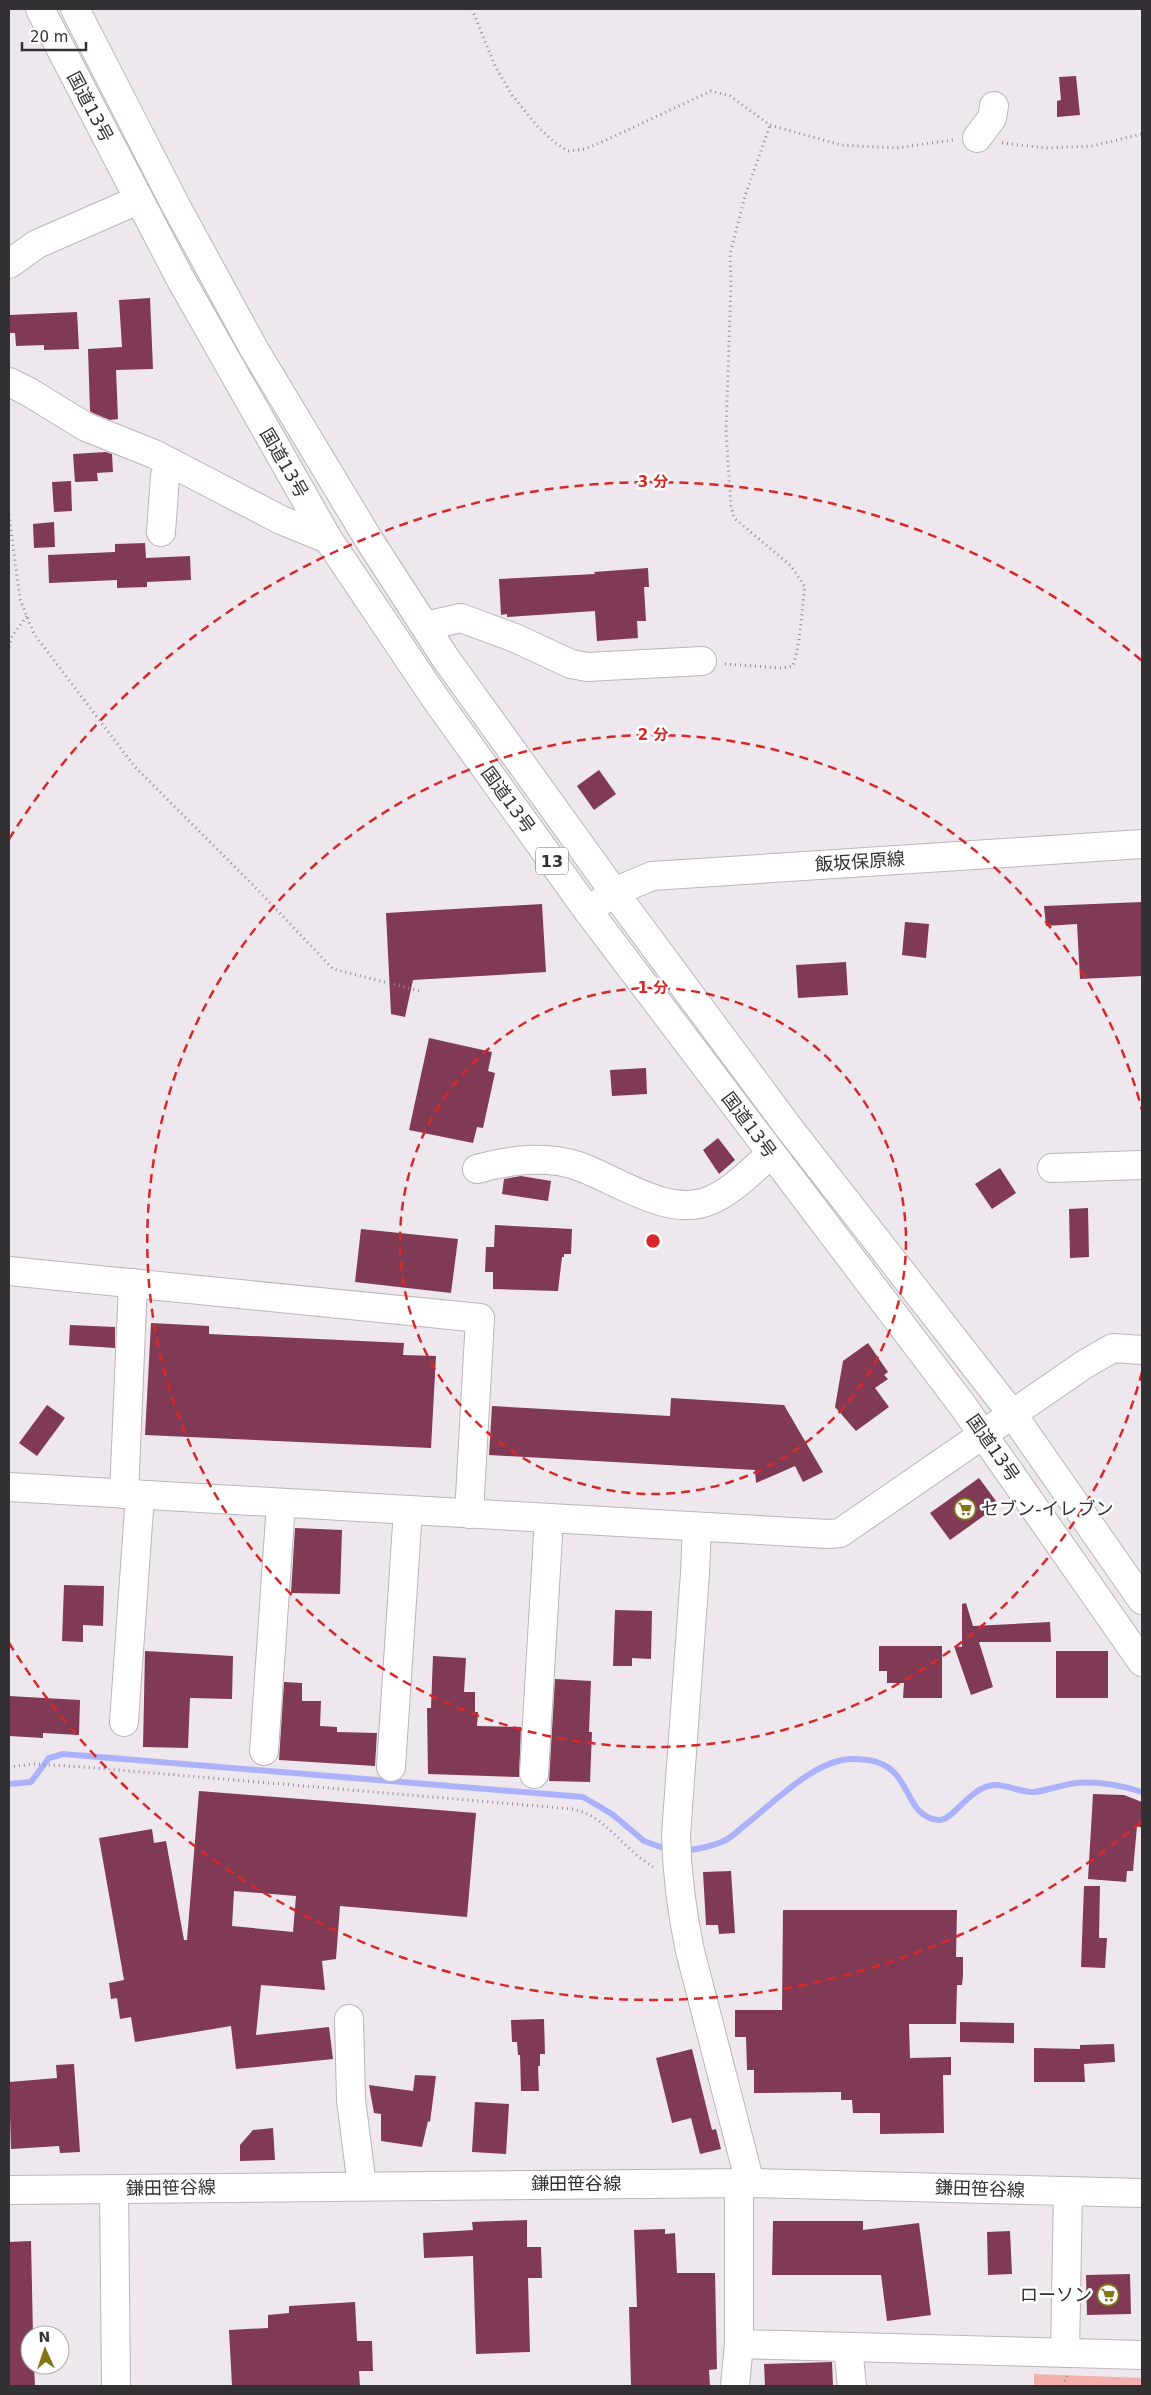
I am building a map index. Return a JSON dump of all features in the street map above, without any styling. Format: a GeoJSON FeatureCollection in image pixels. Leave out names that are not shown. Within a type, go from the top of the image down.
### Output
{"type":"FeatureCollection","features":[{"type":"Feature","properties":{"kind":"main road","name":"国道13号"},"geometry":{"type":"LineString","coordinates":[[40,9],[184,287],[328,539],[435,698],[588,911],[982,1433],[1142,1662]]}},
{"type":"Feature","properties":{"kind":"main road","name":"国道13号"},"geometry":{"type":"LineString","coordinates":[[75,9],[176,206],[254,349],[368,540],[425,626],[614,892],[789,1128],[1013,1415],[1142,1600]]}},
{"type":"Feature","properties":{"kind":"main road"},"geometry":{"type":"LineString","coordinates":[[977,138],[992,118],[994,106]]}},
{"type":"Feature","properties":{"kind":"main road"},"geometry":{"type":"LineString","coordinates":[[9,264],[37,244],[138,200]]}},
{"type":"Feature","properties":{"kind":"main road"},"geometry":{"type":"LineString","coordinates":[[9,382],[86,427],[172,463],[281,520],[328,539]]}},
{"type":"Feature","properties":{"kind":"main road"},"geometry":{"type":"LineString","coordinates":[[161,532],[166,476],[172,463]]}},
{"type":"Feature","properties":{"kind":"main road"},"geometry":{"type":"LineString","coordinates":[[425,626],[461,618],[514,638],[571,664],[587,668],[702,661]]}},
{"type":"Feature","properties":{"kind":"main road","name":"飯坂保原線"},"geometry":{"type":"LineString","coordinates":[[588,911],[614,892],[652,876],[1142,844]]}},
{"type":"Feature","properties":{"kind":"main road"},"geometry":{"type":"LineString","coordinates":[[477,1169],[500,1162],[547,1160],[577,1165],[678,1206],[709,1201],[727,1192],[771,1154]]}},
{"type":"Feature","properties":{"kind":"main road"},"geometry":{"type":"LineString","coordinates":[[1052,1168],[1142,1165]]}},
{"type":"Feature","properties":{"kind":"main road"},"geometry":{"type":"LineString","coordinates":[[9,1270],[480,1318],[470,1514]]}},
{"type":"Feature","properties":{"kind":"main road"},"geometry":{"type":"LineString","coordinates":[[124,1722],[132,1495],[133,1283]]}},
{"type":"Feature","properties":{"kind":"main road"},"geometry":{"type":"LineString","coordinates":[[9,1487],[697,1527],[828,1534],[840,1533],[982,1433],[1013,1415],[1065,1377],[1113,1348],[1142,1334]]}},
{"type":"Feature","properties":{"kind":"main road"},"geometry":{"type":"LineString","coordinates":[[1113,1348],[1142,1350]]}},
{"type":"Feature","properties":{"kind":"main road"},"geometry":{"type":"LineString","coordinates":[[264,1751],[281,1503]]}},
{"type":"Feature","properties":{"kind":"main road"},"geometry":{"type":"LineString","coordinates":[[391,1767],[408,1510]]}},
{"type":"Feature","properties":{"kind":"main road"},"geometry":{"type":"LineString","coordinates":[[534,1774],[549,1518]]}},
{"type":"Feature","properties":{"kind":"main road"},"geometry":{"type":"LineString","coordinates":[[697,1527],[695,1583],[676,1835],[682,1915],[745,2183],[739,2344],[735,2386]]}},
{"type":"Feature","properties":{"kind":"main road"},"geometry":{"type":"LineString","coordinates":[[349,2019],[351,2100],[362,2186]]}},
{"type":"Feature","properties":{"kind":"main road","name":"鎌田笹谷線"},"geometry":{"type":"LineString","coordinates":[[9,2190],[745,2183],[1142,2194]]}},
{"type":"Feature","properties":{"kind":"main road"},"geometry":{"type":"LineString","coordinates":[[114,2189],[116,2386]]}},
{"type":"Feature","properties":{"kind":"main road"},"geometry":{"type":"LineString","coordinates":[[1065,2353],[1068,2192]]}},
{"type":"Feature","properties":{"kind":"main road"},"geometry":{"type":"LineString","coordinates":[[739,2344],[1142,2355]]}},
{"type":"Feature","properties":{"kind":"main road"},"geometry":{"type":"LineString","coordinates":[[848,2348],[852,2386]]}},
{"type":"Feature","properties":{"kind":"path"},"geometry":{"type":"LineString","coordinates":[[472,9],[495,66],[512,95],[538,127],[554,142],[568,151],[584,149],[604,141],[711,91],[730,96],[770,125],[805,136],[850,146],[896,148],[977,138],[1014,146],[1046,148],[1092,146],[1142,134]]}},
{"type":"Feature","properties":{"kind":"path"},"geometry":{"type":"LineString","coordinates":[[702,661],[782,668],[794,666],[799,646],[805,587],[791,566],[734,518],[727,463],[730,254],[745,196],[770,125]]}},
{"type":"Feature","properties":{"kind":"path"},"geometry":{"type":"LineString","coordinates":[[9,515],[20,599],[34,634],[135,767],[253,885],[333,969],[420,991]]}},
{"type":"Feature","properties":{"kind":"path"},"geometry":{"type":"LineString","coordinates":[[9,647],[12,636],[27,616]]}},
{"type":"Feature","properties":{"kind":"path"},"geometry":{"type":"LineString","coordinates":[[9,1768],[33,1764],[584,1812],[605,1824],[632,1851],[678,1875]]}},
{"type":"Feature","properties":{"kind":"path"},"geometry":{"type":"LineString","coordinates":[[1063,2386],[1067,2380]]}},
{"type":"Feature","properties":{"kind":"shaded area"},"geometry":{"type":"Polygon","coordinates":[[[1034,2374],[1142,2378],[1142,2386],[1034,2386],[1034,2374]]]}},
{"type":"Feature","properties":{"kind":"building"},"geometry":{"type":"Polygon","coordinates":[[[1076,76],[1080,115],[1057,117],[1057,101],[1061,100],[1059,77],[1076,76]]]}},
{"type":"Feature","properties":{"kind":"building"},"geometry":{"type":"Polygon","coordinates":[[[150,298],[153,369],[116,370],[118,419],[110,420],[90,411],[88,349],[122,347],[119,300],[150,298]]]}},
{"type":"Feature","properties":{"kind":"building"},"geometry":{"type":"Polygon","coordinates":[[[77,312],[79,349],[44,350],[44,345],[16,346],[15,333],[10,333],[9,315],[77,312]]]}},
{"type":"Feature","properties":{"kind":"building"},"geometry":{"type":"Polygon","coordinates":[[[106,452],[112,454],[113,472],[97,473],[98,481],[75,482],[73,454],[106,452]]]}},
{"type":"Feature","properties":{"kind":"building"},"geometry":{"type":"Polygon","coordinates":[[[71,481],[72,511],[54,512],[52,482],[71,481]]]}},
{"type":"Feature","properties":{"kind":"building"},"geometry":{"type":"Polygon","coordinates":[[[54,522],[55,547],[34,548],[33,524],[54,522]]]}},
{"type":"Feature","properties":{"kind":"building"},"geometry":{"type":"Polygon","coordinates":[[[145,543],[146,558],[190,556],[191,580],[147,582],[147,587],[117,588],[117,580],[49,583],[48,555],[115,552],[115,544],[145,543]]]}},
{"type":"Feature","properties":{"kind":"building"},"geometry":{"type":"Polygon","coordinates":[[[648,568],[649,587],[644,587],[646,621],[637,621],[638,638],[597,641],[595,611],[507,617],[507,614],[501,615],[499,579],[595,574],[594,572],[648,568]]]}},
{"type":"Feature","properties":{"kind":"building"},"geometry":{"type":"Polygon","coordinates":[[[599,770],[616,794],[594,810],[577,786],[599,770]]]}},
{"type":"Feature","properties":{"kind":"building"},"geometry":{"type":"Polygon","coordinates":[[[1142,902],[1142,976],[1080,979],[1077,924],[1046,926],[1044,906],[1142,902]]]}},
{"type":"Feature","properties":{"kind":"building"},"geometry":{"type":"Polygon","coordinates":[[[542,904],[546,972],[413,980],[405,1017],[391,1014],[386,913],[542,904]]]}},
{"type":"Feature","properties":{"kind":"building"},"geometry":{"type":"Polygon","coordinates":[[[905,922],[929,924],[926,958],[902,955],[905,922]]]}},
{"type":"Feature","properties":{"kind":"building"},"geometry":{"type":"Polygon","coordinates":[[[846,962],[848,995],[798,998],[796,965],[846,962]]]}},
{"type":"Feature","properties":{"kind":"building"},"geometry":{"type":"Polygon","coordinates":[[[429,1038],[492,1052],[488,1071],[495,1073],[483,1128],[477,1127],[473,1143],[409,1130],[429,1038]]]}},
{"type":"Feature","properties":{"kind":"building"},"geometry":{"type":"Polygon","coordinates":[[[646,1068],[647,1094],[612,1096],[610,1070],[646,1068]]]}},
{"type":"Feature","properties":{"kind":"building"},"geometry":{"type":"Polygon","coordinates":[[[718,1138],[735,1160],[719,1174],[703,1150],[718,1138]]]}},
{"type":"Feature","properties":{"kind":"building"},"geometry":{"type":"Polygon","coordinates":[[[1000,1168],[1016,1193],[992,1209],[975,1184],[1000,1168]]]}},
{"type":"Feature","properties":{"kind":"building"},"geometry":{"type":"Polygon","coordinates":[[[521,1176],[551,1181],[548,1201],[502,1194],[504,1179],[521,1176]]]}},
{"type":"Feature","properties":{"kind":"building"},"geometry":{"type":"Polygon","coordinates":[[[1088,1208],[1089,1257],[1070,1258],[1069,1209],[1088,1208]]]}},
{"type":"Feature","properties":{"kind":"building"},"geometry":{"type":"Polygon","coordinates":[[[495,1225],[572,1229],[571,1254],[564,1254],[564,1257],[562,1257],[558,1291],[493,1289],[493,1272],[485,1272],[486,1247],[494,1247],[495,1225]]]}},
{"type":"Feature","properties":{"kind":"building"},"geometry":{"type":"Polygon","coordinates":[[[361,1229],[458,1239],[451,1293],[355,1282],[361,1229]]]}},
{"type":"Feature","properties":{"kind":"building"},"geometry":{"type":"Polygon","coordinates":[[[151,1323],[209,1326],[209,1334],[404,1343],[403,1355],[436,1356],[431,1448],[145,1435],[151,1323]]]}},
{"type":"Feature","properties":{"kind":"building"},"geometry":{"type":"Polygon","coordinates":[[[70,1325],[115,1327],[115,1348],[69,1345],[70,1325]]]}},
{"type":"Feature","properties":{"kind":"building"},"geometry":{"type":"Polygon","coordinates":[[[868,1343],[888,1372],[884,1375],[888,1379],[875,1388],[889,1407],[856,1431],[835,1407],[843,1361],[868,1343]]]}},
{"type":"Feature","properties":{"kind":"building"},"geometry":{"type":"Polygon","coordinates":[[[671,1398],[784,1405],[823,1472],[803,1482],[795,1466],[756,1483],[755,1470],[489,1455],[492,1406],[670,1416],[671,1398]]]}},
{"type":"Feature","properties":{"kind":"building"},"geometry":{"type":"Polygon","coordinates":[[[47,1405],[65,1418],[37,1456],[19,1443],[47,1405]]]}},
{"type":"Feature","properties":{"kind":"building","name":"セブン-イレブン"},"geometry":{"type":"Polygon","coordinates":[[[979,1478],[999,1505],[950,1540],[930,1513],[979,1478]]]}},
{"type":"Feature","properties":{"kind":"building"},"geometry":{"type":"Polygon","coordinates":[[[295,1528],[342,1530],[340,1594],[291,1593],[295,1528]]]}},
{"type":"Feature","properties":{"kind":"building"},"geometry":{"type":"Polygon","coordinates":[[[64,1585],[104,1586],[103,1626],[83,1625],[83,1642],[62,1641],[64,1585]]]}},
{"type":"Feature","properties":{"kind":"building"},"geometry":{"type":"Polygon","coordinates":[[[966,1603],[973,1626],[1050,1622],[1051,1642],[979,1642],[993,1687],[971,1695],[954,1646],[962,1647],[962,1604],[966,1603]]]}},
{"type":"Feature","properties":{"kind":"building"},"geometry":{"type":"Polygon","coordinates":[[[615,1610],[652,1611],[651,1659],[632,1658],[632,1666],[613,1666],[615,1610]]]}},
{"type":"Feature","properties":{"kind":"building"},"geometry":{"type":"Polygon","coordinates":[[[879,1646],[942,1646],[942,1698],[903,1698],[904,1683],[887,1683],[887,1671],[879,1671],[879,1646]]]}},
{"type":"Feature","properties":{"kind":"building"},"geometry":{"type":"Polygon","coordinates":[[[145,1651],[233,1656],[232,1699],[190,1698],[188,1748],[143,1747],[145,1651]]]}},
{"type":"Feature","properties":{"kind":"building"},"geometry":{"type":"Polygon","coordinates":[[[1056,1651],[1108,1651],[1108,1698],[1056,1698],[1056,1651]]]}},
{"type":"Feature","properties":{"kind":"building"},"geometry":{"type":"Polygon","coordinates":[[[433,1656],[466,1658],[464,1692],[475,1692],[475,1712],[478,1712],[477,1726],[521,1727],[519,1777],[428,1774],[427,1708],[431,1708],[433,1656]]]}},
{"type":"Feature","properties":{"kind":"building"},"geometry":{"type":"Polygon","coordinates":[[[555,1679],[591,1681],[589,1732],[592,1732],[590,1782],[549,1781],[555,1679]]]}},
{"type":"Feature","properties":{"kind":"building"},"geometry":{"type":"Polygon","coordinates":[[[284,1682],[302,1683],[302,1701],[321,1701],[320,1726],[337,1727],[337,1732],[377,1733],[375,1766],[279,1760],[284,1682]]]}},
{"type":"Feature","properties":{"kind":"building"},"geometry":{"type":"Polygon","coordinates":[[[9,1696],[80,1700],[79,1735],[43,1733],[43,1738],[9,1736],[9,1696]]]}},
{"type":"Feature","properties":{"kind":"building"},"geometry":{"type":"Polygon","coordinates":[[[199,1791],[476,1813],[467,1917],[340,1906],[336,1959],[322,1961],[325,1990],[261,1985],[256,2035],[329,2027],[333,2059],[236,2069],[231,2026],[135,2042],[131,2017],[120,2019],[117,1998],[111,1999],[109,1983],[124,1980],[99,1838],[152,1829],[154,1843],[166,1841],[184,1940],[187,1940],[199,1791]],[[234,1891],[232,1926],[293,1932],[296,1896],[234,1891]]]}},
{"type":"Feature","properties":{"kind":"building"},"geometry":{"type":"Polygon","coordinates":[[[1093,1794],[1124,1795],[1142,1802],[1142,1828],[1137,1826],[1133,1871],[1127,1871],[1126,1882],[1088,1879],[1093,1794]]]}},
{"type":"Feature","properties":{"kind":"building"},"geometry":{"type":"Polygon","coordinates":[[[731,1871],[735,1933],[719,1934],[718,1925],[706,1925],[703,1872],[731,1871]]]}},
{"type":"Feature","properties":{"kind":"building"},"geometry":{"type":"Polygon","coordinates":[[[1084,1886],[1100,1886],[1099,1938],[1107,1938],[1105,1968],[1081,1967],[1084,1886]]]}},
{"type":"Feature","properties":{"kind":"building"},"geometry":{"type":"Polygon","coordinates":[[[783,1910],[957,1910],[956,1957],[963,1957],[963,1976],[962,1985],[957,1985],[956,2024],[909,2024],[910,2058],[951,2057],[951,2075],[943,2075],[944,2133],[880,2134],[880,2113],[853,2113],[852,2100],[841,2100],[841,2092],[754,2093],[754,2070],[747,2070],[746,2037],[735,2037],[735,2010],[782,2010],[783,1910]]]}},
{"type":"Feature","properties":{"kind":"building"},"geometry":{"type":"Polygon","coordinates":[[[544,2019],[545,2054],[540,2054],[540,2066],[538,2066],[539,2091],[521,2091],[520,2055],[518,2055],[517,2042],[512,2042],[511,2020],[544,2019]]]}},
{"type":"Feature","properties":{"kind":"building"},"geometry":{"type":"Polygon","coordinates":[[[960,2022],[1014,2023],[1014,2043],[960,2042],[960,2022]]]}},
{"type":"Feature","properties":{"kind":"building"},"geometry":{"type":"Polygon","coordinates":[[[1114,2044],[1115,2062],[1084,2064],[1085,2082],[1034,2082],[1034,2048],[1080,2049],[1080,2045],[1114,2044]]]}},
{"type":"Feature","properties":{"kind":"building"},"geometry":{"type":"Polygon","coordinates":[[[692,2049],[712,2130],[716,2129],[721,2149],[700,2154],[691,2118],[672,2123],[656,2058],[692,2049]]]}},
{"type":"Feature","properties":{"kind":"building"},"geometry":{"type":"Polygon","coordinates":[[[74,2064],[80,2152],[60,2153],[59,2146],[11,2149],[9,2082],[57,2078],[56,2065],[74,2064]]]}},
{"type":"Feature","properties":{"kind":"building"},"geometry":{"type":"Polygon","coordinates":[[[415,2075],[436,2076],[430,2122],[428,2121],[422,2147],[381,2141],[381,2114],[374,2113],[369,2085],[413,2091],[415,2075]]]}},
{"type":"Feature","properties":{"kind":"building"},"geometry":{"type":"Polygon","coordinates":[[[475,2102],[509,2104],[506,2154],[472,2152],[475,2102]]]}},
{"type":"Feature","properties":{"kind":"building"},"geometry":{"type":"Polygon","coordinates":[[[273,2128],[275,2160],[240,2161],[240,2145],[253,2130],[273,2128]]]}},
{"type":"Feature","properties":{"kind":"building"},"geometry":{"type":"Polygon","coordinates":[[[527,2220],[527,2247],[541,2247],[542,2278],[528,2278],[530,2352],[476,2354],[473,2256],[424,2258],[423,2233],[473,2230],[472,2222],[527,2220]]]}},
{"type":"Feature","properties":{"kind":"building"},"geometry":{"type":"Polygon","coordinates":[[[773,2221],[863,2221],[863,2230],[919,2223],[931,2315],[887,2321],[881,2275],[772,2275],[773,2221]]]}},
{"type":"Feature","properties":{"kind":"building"},"geometry":{"type":"Polygon","coordinates":[[[665,2229],[665,2234],[675,2233],[677,2273],[715,2273],[717,2369],[709,2370],[710,2386],[631,2386],[629,2307],[637,2307],[634,2230],[665,2229]]]}},
{"type":"Feature","properties":{"kind":"building"},"geometry":{"type":"Polygon","coordinates":[[[1010,2231],[1012,2274],[988,2275],[987,2232],[1010,2231]]]}},
{"type":"Feature","properties":{"kind":"building"},"geometry":{"type":"Polygon","coordinates":[[[31,2241],[33,2325],[20,2325],[20,2375],[34,2375],[35,2386],[9,2386],[9,2242],[31,2241]]]}},
{"type":"Feature","properties":{"kind":"building","name":"ローソン"},"geometry":{"type":"Polygon","coordinates":[[[1130,2274],[1131,2314],[1087,2315],[1086,2275],[1130,2274]]]}},
{"type":"Feature","properties":{"kind":"building"},"geometry":{"type":"Polygon","coordinates":[[[355,2302],[357,2341],[372,2341],[373,2371],[359,2371],[360,2386],[232,2386],[229,2330],[268,2328],[268,2315],[289,2313],[289,2306],[355,2302]]]}},
{"type":"Feature","properties":{"kind":"building"},"geometry":{"type":"Polygon","coordinates":[[[832,2362],[833,2386],[765,2386],[764,2364],[832,2362]]]}},
{"type":"Feature","properties":{"kind":"waterway"},"geometry":{"type":"LineString","coordinates":[[9,1784],[31,1782],[49,1758],[63,1754],[583,1797],[612,1814],[644,1841],[669,1850]]}},
{"type":"Feature","properties":{"kind":"waterway"},"geometry":{"type":"LineString","coordinates":[[684,1851],[699,1849],[727,1839],[803,1778],[829,1764],[845,1759],[868,1760],[883,1764],[901,1781],[918,1810],[927,1817],[938,1820],[950,1816],[969,1797],[985,1787],[994,1785],[1035,1792],[1075,1783],[1101,1783],[1142,1792]]}},
{"type":"Feature","properties":{"kind":"place","name":"セブン-イレブン"},"geometry":{"type":"Point","coordinates":[965,1509]}},
{"type":"Feature","properties":{"kind":"place","name":"ローソン"},"geometry":{"type":"Point","coordinates":[1108,2295]}}]}
